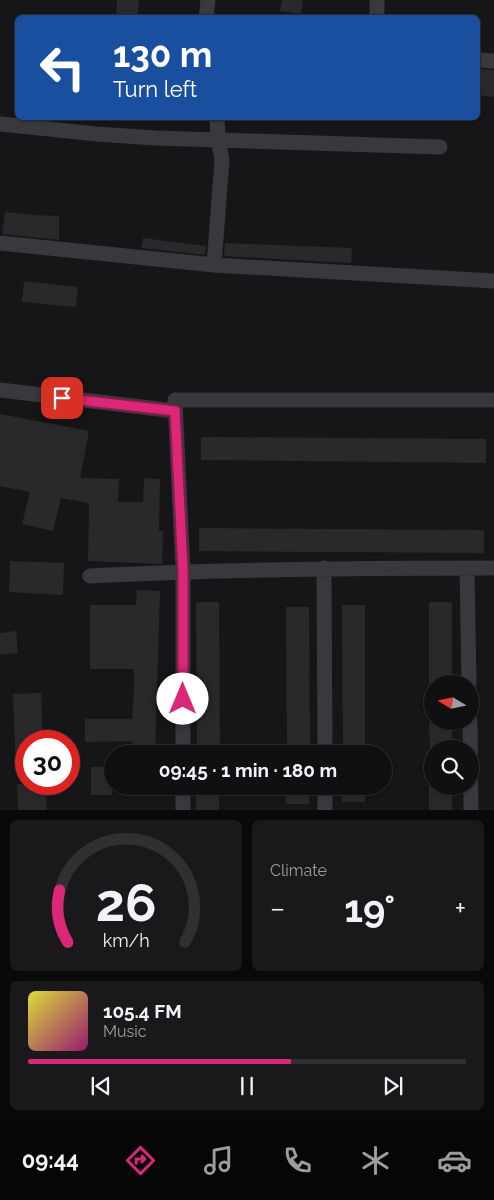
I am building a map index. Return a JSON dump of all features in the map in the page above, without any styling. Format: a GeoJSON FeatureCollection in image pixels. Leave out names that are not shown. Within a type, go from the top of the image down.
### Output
{"type":"FeatureCollection","features":[{"type":"Feature","properties":{"kind":"street"},"geometry":{"type":"LineString","coordinates":[[206,15],[208,0]]}},
{"type":"Feature","properties":{"kind":"street"},"geometry":{"type":"LineString","coordinates":[[376,15],[377,0]]}},
{"type":"Feature","properties":{"kind":"street"},"geometry":{"type":"LineString","coordinates":[[480,60],[494,61]]}},
{"type":"Feature","properties":{"kind":"street"},"geometry":{"type":"LineString","coordinates":[[214,264],[222,160],[218,140],[217,120]]}},
{"type":"Feature","properties":{"kind":"street"},"geometry":{"type":"LineString","coordinates":[[0,124],[97,134],[440,148]]}},
{"type":"Feature","properties":{"kind":"street"},"geometry":{"type":"LineString","coordinates":[[0,243],[92,254],[214,264],[494,281]]}},
{"type":"Feature","properties":{"kind":"street"},"geometry":{"type":"LineString","coordinates":[[0,390],[175,411]]}},
{"type":"Feature","properties":{"kind":"street"},"geometry":{"type":"LineString","coordinates":[[183,745],[183,571],[174,400],[494,400]]}},
{"type":"Feature","properties":{"kind":"street"},"geometry":{"type":"LineString","coordinates":[[324,568],[325,745]]}},
{"type":"Feature","properties":{"kind":"street"},"geometry":{"type":"LineString","coordinates":[[90,576],[183,571],[324,568],[494,568]]}},
{"type":"Feature","properties":{"kind":"street"},"geometry":{"type":"LineString","coordinates":[[467,568],[469,675]]}},
{"type":"Feature","properties":{"kind":"street"},"geometry":{"type":"LineString","coordinates":[[470,730],[472,810]]}},
{"type":"Feature","properties":{"kind":"street"},"geometry":{"type":"LineString","coordinates":[[183,795],[183,810]]}},
{"type":"Feature","properties":{"kind":"street"},"geometry":{"type":"LineString","coordinates":[[325,795],[326,810]]}},
{"type":"Feature","properties":{"kind":"building"},"geometry":{"type":"Polygon","coordinates":[[[117,0],[139,0],[137,15],[116,15],[117,0]]]}},
{"type":"Feature","properties":{"kind":"building"},"geometry":{"type":"Polygon","coordinates":[[[282,0],[303,0],[301,14],[280,11],[282,0]]]}},
{"type":"Feature","properties":{"kind":"building"},"geometry":{"type":"Polygon","coordinates":[[[480,69],[494,70],[494,97],[480,95],[480,69]]]}},
{"type":"Feature","properties":{"kind":"building"},"geometry":{"type":"Polygon","coordinates":[[[5,212],[59,216],[59,240],[2,234],[5,212]]]}},
{"type":"Feature","properties":{"kind":"building"},"geometry":{"type":"Polygon","coordinates":[[[143,238],[206,246],[205,255],[141,248],[143,238]]]}},
{"type":"Feature","properties":{"kind":"building"},"geometry":{"type":"Polygon","coordinates":[[[225,243],[352,248],[351,263],[224,256],[225,243]]]}},
{"type":"Feature","properties":{"kind":"building"},"geometry":{"type":"Polygon","coordinates":[[[24,281],[78,287],[76,307],[22,302],[24,281]]]}},
{"type":"Feature","properties":{"kind":"building"},"geometry":{"type":"Polygon","coordinates":[[[0,414],[89,431],[80,478],[119,479],[118,502],[143,502],[144,478],[160,479],[159,531],[163,531],[162,564],[88,561],[89,503],[61,498],[53,531],[22,524],[30,492],[0,486],[0,414]]]}},
{"type":"Feature","properties":{"kind":"building"},"geometry":{"type":"Polygon","coordinates":[[[201,437],[486,439],[486,463],[201,460],[201,437]]]}},
{"type":"Feature","properties":{"kind":"building"},"geometry":{"type":"Polygon","coordinates":[[[199,528],[484,530],[484,553],[199,551],[199,528]]]}},
{"type":"Feature","properties":{"kind":"building"},"geometry":{"type":"Polygon","coordinates":[[[10,561],[64,563],[63,595],[9,592],[10,561]]]}},
{"type":"Feature","properties":{"kind":"building"},"geometry":{"type":"Polygon","coordinates":[[[137,590],[160,591],[155,745],[132,745],[132,741],[85,742],[85,719],[132,719],[134,688],[134,669],[90,669],[90,605],[136,605],[137,590]]]}},
{"type":"Feature","properties":{"kind":"building"},"geometry":{"type":"Polygon","coordinates":[[[196,602],[219,602],[220,745],[197,745],[196,602]]]}},
{"type":"Feature","properties":{"kind":"building"},"geometry":{"type":"Polygon","coordinates":[[[429,602],[452,602],[452,675],[429,675],[429,602]]]}},
{"type":"Feature","properties":{"kind":"building"},"geometry":{"type":"Polygon","coordinates":[[[342,605],[365,605],[365,745],[343,745],[342,605]]]}},
{"type":"Feature","properties":{"kind":"building"},"geometry":{"type":"Polygon","coordinates":[[[286,607],[309,607],[310,745],[287,745],[286,607]]]}},
{"type":"Feature","properties":{"kind":"building"},"geometry":{"type":"Polygon","coordinates":[[[16,631],[18,653],[0,655],[0,633],[16,631]]]}},
{"type":"Feature","properties":{"kind":"building"},"geometry":{"type":"Polygon","coordinates":[[[41,693],[43,730],[15,730],[15,747],[13,694],[41,693]]]}},
{"type":"Feature","properties":{"kind":"building"},"geometry":{"type":"Polygon","coordinates":[[[429,730],[452,730],[452,740],[430,740],[429,730]]]}},
{"type":"Feature","properties":{"kind":"building"},"geometry":{"type":"Polygon","coordinates":[[[91,767],[104,767],[104,795],[91,795],[91,767]]]}},
{"type":"Feature","properties":{"kind":"building"},"geometry":{"type":"Polygon","coordinates":[[[17,795],[46,795],[47,810],[18,810],[17,795]]]}},
{"type":"Feature","properties":{"kind":"building"},"geometry":{"type":"Polygon","coordinates":[[[196,795],[219,795],[219,810],[196,810],[196,795]]]}},
{"type":"Feature","properties":{"kind":"building"},"geometry":{"type":"Polygon","coordinates":[[[286,795],[309,795],[309,804],[286,804],[286,795]]]}},
{"type":"Feature","properties":{"kind":"building"},"geometry":{"type":"Polygon","coordinates":[[[342,795],[365,795],[365,802],[342,802],[342,795]]]}},
{"type":"Feature","properties":{"kind":"building"},"geometry":{"type":"Polygon","coordinates":[[[429,795],[452,795],[452,810],[429,810],[429,795]]]}},
{"type":"Feature","properties":{"kind":"route"},"geometry":{"type":"LineString","coordinates":[[62,398],[175,411],[183,571],[183,699]]}}]}
